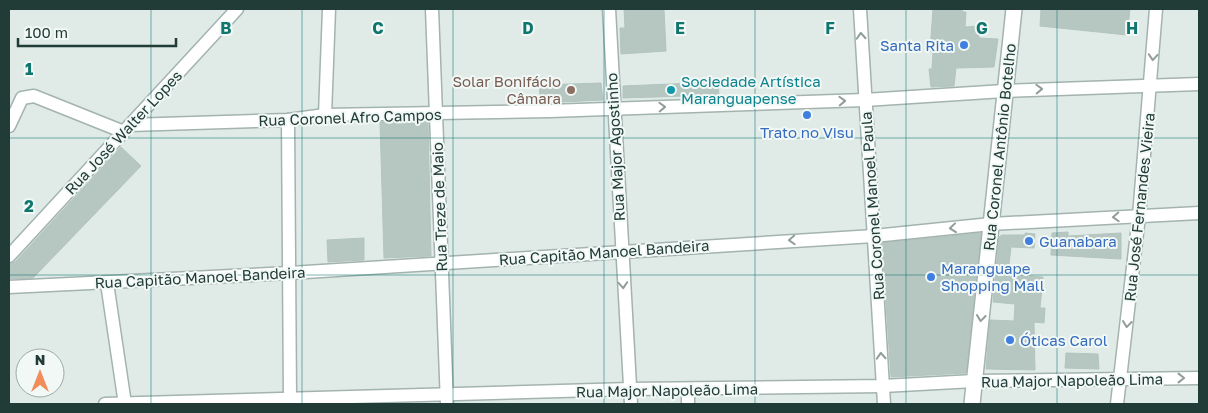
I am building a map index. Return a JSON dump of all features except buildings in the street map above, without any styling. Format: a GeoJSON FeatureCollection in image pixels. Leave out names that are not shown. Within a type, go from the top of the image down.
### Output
{"type":"FeatureCollection","features":[{"type":"Feature","properties":{"kind":"street","name":"Rua José Walter Lopes"},"geometry":{"type":"LineString","coordinates":[[9,256],[237,9]]}},
{"type":"Feature","properties":{"kind":"street"},"geometry":{"type":"LineString","coordinates":[[325,116],[330,9]]}},
{"type":"Feature","properties":{"kind":"street","name":"Rua Treze de Maio"},"geometry":{"type":"LineString","coordinates":[[432,9],[440,262],[447,400]]}},
{"type":"Feature","properties":{"kind":"street","name":"Rua Major Agostinho"},"geometry":{"type":"LineString","coordinates":[[608,9],[620,250],[631,404]]}},
{"type":"Feature","properties":{"kind":"street","name":"Rua Coronel Manoel Paula"},"geometry":{"type":"LineString","coordinates":[[860,9],[884,404]]}},
{"type":"Feature","properties":{"kind":"street","name":"Rua Coronel Antônio Botelho"},"geometry":{"type":"LineString","coordinates":[[972,404],[1014,9]]}},
{"type":"Feature","properties":{"kind":"street","name":"Rua José Fernandes Vieira"},"geometry":{"type":"LineString","coordinates":[[1117,404],[1139,216],[1156,9]]}},
{"type":"Feature","properties":{"kind":"street","name":"Rua Coronel Afro Campos"},"geometry":{"type":"LineString","coordinates":[[127,128],[288,120],[325,116],[865,100],[1004,91],[1199,84]]}},
{"type":"Feature","properties":{"kind":"street"},"geometry":{"type":"LineString","coordinates":[[9,126],[22,98],[34,96],[127,128]]}},
{"type":"Feature","properties":{"kind":"street"},"geometry":{"type":"LineString","coordinates":[[288,120],[290,399]]}},
{"type":"Feature","properties":{"kind":"street","name":"Rua Capitão Manoel Bandeira"},"geometry":{"type":"LineString","coordinates":[[9,287],[107,283],[620,250],[874,236],[991,224],[1199,213]]}},
{"type":"Feature","properties":{"kind":"street"},"geometry":{"type":"LineString","coordinates":[[107,283],[125,403]]}},
{"type":"Feature","properties":{"kind":"street","name":"Rua Major Napoleão Lima"},"geometry":{"type":"LineString","coordinates":[[105,404],[290,399],[447,400],[630,389],[688,390],[883,386],[974,381],[1199,378]]}},
{"type":"Feature","properties":{"kind":"street"},"geometry":{"type":"LineString","coordinates":[[688,390],[688,404]]}},
{"type":"Feature","properties":{"kind":"place","name":"Santa Rita"},"geometry":{"type":"Point","coordinates":[964,45]}},
{"type":"Feature","properties":{"kind":"place","name":"Solar Bonifácio Câmara"},"geometry":{"type":"Point","coordinates":[571,90]}},
{"type":"Feature","properties":{"kind":"place","name":"Sociedade Artística Maranguapense"},"geometry":{"type":"Point","coordinates":[671,90]}},
{"type":"Feature","properties":{"kind":"place","name":"Trato no Visu"},"geometry":{"type":"Point","coordinates":[807,115]}},
{"type":"Feature","properties":{"kind":"place","name":"Guanabara"},"geometry":{"type":"Point","coordinates":[1029,241]}},
{"type":"Feature","properties":{"kind":"place","name":"Maranguape Shopping Mall"},"geometry":{"type":"Point","coordinates":[931,277]}},
{"type":"Feature","properties":{"kind":"place","name":"Óticas Carol"},"geometry":{"type":"Point","coordinates":[1010,340]}}]}
